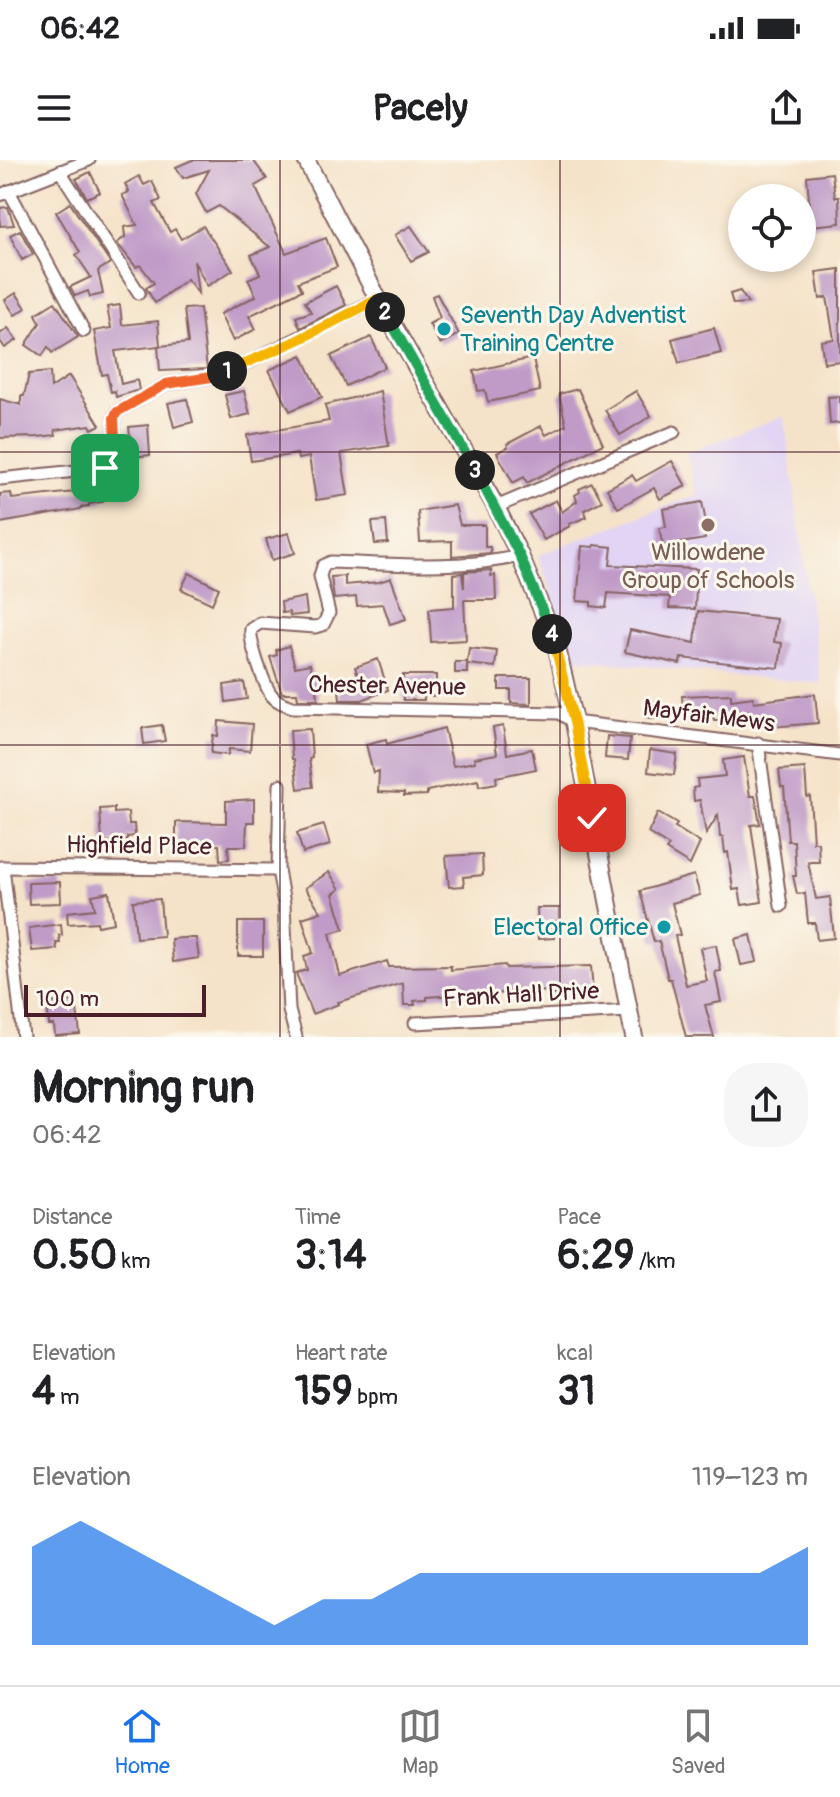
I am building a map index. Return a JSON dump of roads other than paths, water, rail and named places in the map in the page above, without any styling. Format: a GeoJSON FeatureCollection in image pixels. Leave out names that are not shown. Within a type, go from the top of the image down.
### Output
{"type":"FeatureCollection","features":[{"type":"Feature","properties":{"kind":"main road"},"geometry":{"type":"LineString","coordinates":[[306,160],[378,299],[496,507],[556,644],[574,722],[634,1037]]}},
{"type":"Feature","properties":{"kind":"street"},"geometry":{"type":"LineString","coordinates":[[84,331],[4,193],[89,160]]}},
{"type":"Feature","properties":{"kind":"street"},"geometry":{"type":"LineString","coordinates":[[60,171],[139,293]]}},
{"type":"Feature","properties":{"kind":"street"},"geometry":{"type":"LineString","coordinates":[[0,479],[105,468],[116,457],[114,418],[117,412],[166,384],[211,377],[251,361],[378,299]]}},
{"type":"Feature","properties":{"kind":"street"},"geometry":{"type":"LineString","coordinates":[[496,507],[674,432]]}},
{"type":"Feature","properties":{"kind":"street","name":"Chester Avenue"},"geometry":{"type":"LineString","coordinates":[[520,556],[495,562],[331,562],[323,566],[320,576],[329,613],[323,625],[260,623],[251,629],[251,638],[270,693],[279,702],[293,707],[559,713],[574,722]]}},
{"type":"Feature","properties":{"kind":"street","name":"Mayfair Mews"},"geometry":{"type":"LineString","coordinates":[[574,722],[840,755]]}},
{"type":"Feature","properties":{"kind":"street"},"geometry":{"type":"LineString","coordinates":[[758,743],[781,906]]}},
{"type":"Feature","properties":{"kind":"street"},"geometry":{"type":"LineString","coordinates":[[280,785],[278,870],[284,904],[289,1010],[296,1037]]}},
{"type":"Feature","properties":{"kind":"street"},"geometry":{"type":"LineString","coordinates":[[2,867],[23,1037]]}},
{"type":"Feature","properties":{"kind":"street","name":"Highfield Place"},"geometry":{"type":"LineString","coordinates":[[2,867],[278,870]]}},
{"type":"Feature","properties":{"kind":"street","name":"Frank Hall Drive"},"geometry":{"type":"LineString","coordinates":[[415,1023],[629,1011]]}},
{"type":"Feature","properties":{"kind":"place","name":"Seventh Day Adventist Training Centre"},"geometry":{"type":"Point","coordinates":[444,329]}},
{"type":"Feature","properties":{"kind":"place","name":"Willowdene Group of Schools"},"geometry":{"type":"Point","coordinates":[708,525]}},
{"type":"Feature","properties":{"kind":"place","name":"Electoral Office"},"geometry":{"type":"Point","coordinates":[664,927]}}]}
